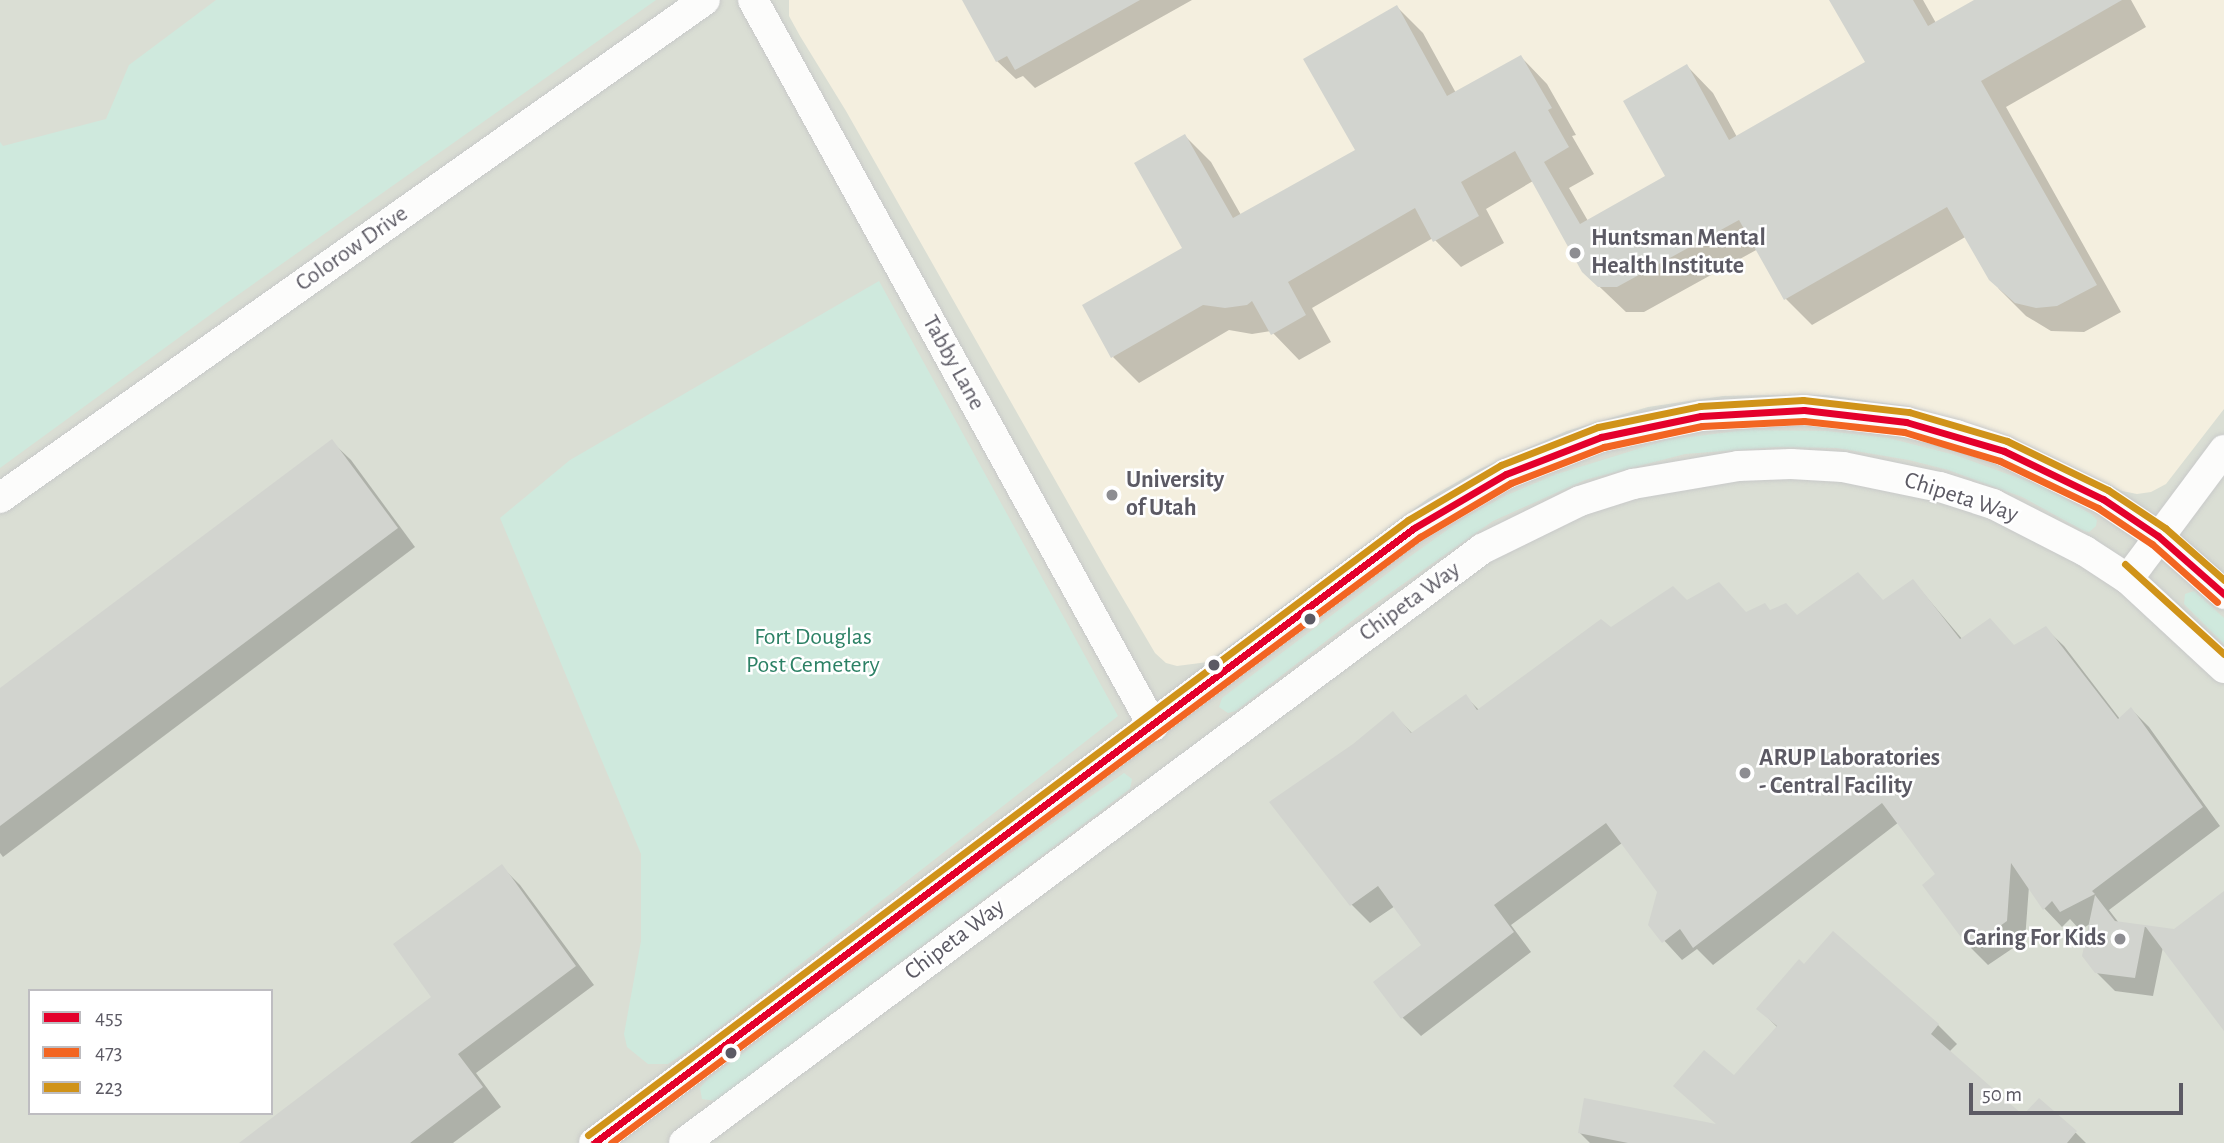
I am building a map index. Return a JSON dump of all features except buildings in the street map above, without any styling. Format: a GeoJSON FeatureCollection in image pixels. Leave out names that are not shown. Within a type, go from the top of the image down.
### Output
{"type":"FeatureCollection","features":[{"type":"Feature","properties":{"kind":"street","name":"Colorow Drive"},"geometry":{"type":"LineString","coordinates":[[0,498],[705,0]]}},
{"type":"Feature","properties":{"kind":"street","name":"Tabby Lane"},"geometry":{"type":"LineString","coordinates":[[753,0],[1153,726]]}},
{"type":"Feature","properties":{"kind":"street"},"geometry":{"type":"LineString","coordinates":[[594,1143],[1384,550],[1460,499],[1552,454],[1650,424],[1740,412],[1804,410],[1906,422],[1992,447],[2049,470],[2103,499],[2158,536],[2224,594]]}},
{"type":"Feature","properties":{"kind":"street"},"geometry":{"type":"LineString","coordinates":[[2127,579],[2224,450]]}},
{"type":"Feature","properties":{"kind":"street","name":"Chipeta Way"},"geometry":{"type":"LineString","coordinates":[[684,1143],[1482,549],[1580,501],[1633,484],[1738,466],[1843,467],[1940,487],[1993,504],[2043,527],[2127,579],[2224,668]]}},
{"type":"Feature","properties":{"kind":"shaded area","name":"University of Utah"},"geometry":{"type":"Polygon","coordinates":[[[0,0],[2224,0],[2224,1143],[0,1143],[0,0]]]}},
{"type":"Feature","properties":{"kind":"shaded area","name":"Huntsman Mental Health Institute"},"geometry":{"type":"Polygon","coordinates":[[[789,0],[2224,0],[2224,409],[2166,484],[2151,492],[2137,494],[2122,491],[2014,439],[1906,406],[1826,395],[1767,395],[1723,396],[1648,407],[1567,431],[1480,469],[1429,498],[1208,662],[1177,666],[1166,663],[1155,653],[1105,568],[846,111],[800,36],[789,16],[789,0]]]}},
{"type":"Feature","properties":{"kind":"green space"},"geometry":{"type":"Polygon","coordinates":[[[216,0],[656,0],[225,304],[0,468],[0,142],[3,146],[106,119],[129,65],[216,0]]]}},
{"type":"Feature","properties":{"kind":"green space","name":"Fort Douglas Post Cemetery"},"geometry":{"type":"Polygon","coordinates":[[[879,281],[1118,716],[701,1042],[668,1064],[648,1064],[627,1047],[624,1034],[641,941],[641,854],[500,518],[570,460],[879,281]]]}},
{"type":"Feature","properties":{"kind":"green space"},"geometry":{"type":"Polygon","coordinates":[[[1745,430],[1827,431],[1888,438],[1955,455],[2043,487],[2091,514],[2097,520],[2096,526],[2089,532],[2084,531],[2022,497],[1948,470],[1909,460],[1837,448],[1777,447],[1685,454],[1585,480],[1493,521],[1366,610],[1236,711],[1228,713],[1219,707],[1222,698],[1408,558],[1464,518],[1507,495],[1557,474],[1667,440],[1745,430]]]}},
{"type":"Feature","properties":{"kind":"green space"},"geometry":{"type":"Polygon","coordinates":[[[2194,591],[2224,618],[2224,644],[2184,604],[2185,594],[2194,591]]]}},
{"type":"Feature","properties":{"kind":"green space"},"geometry":{"type":"Polygon","coordinates":[[[1124,773],[1132,779],[1130,789],[716,1101],[702,1099],[700,1088],[706,1081],[998,862],[1124,773]]]}},
{"type":"Feature","properties":{"kind":"transit line","name":"223"},"geometry":{"type":"LineString","coordinates":[[588,1135],[1408,520],[1501,465],[1598,427],[1700,406],[1803,400],[1909,412],[2007,441],[2108,490],[2165,528],[2224,580]]}},
{"type":"Feature","properties":{"kind":"transit line","name":"455"},"geometry":{"type":"LineString","coordinates":[[594,1143],[1414,528],[1506,474],[1601,437],[1701,416],[1804,410],[1906,422],[2004,451],[2103,499],[2158,536],[2224,594]]}},
{"type":"Feature","properties":{"kind":"transit line","name":"473"},"geometry":{"type":"LineString","coordinates":[[611,1143],[1420,537],[1511,483],[1604,447],[1702,426],[1804,421],[1904,432],[2000,461],[2098,508],[2152,544],[2217,602]]}},
{"type":"Feature","properties":{"kind":"transit line","name":"223"},"geometry":{"type":"LineString","coordinates":[[2125,564],[2224,654]]}},
{"type":"Feature","properties":{"kind":"place","name":"Huntsman Mental Health Institute"},"geometry":{"type":"Point","coordinates":[1575,253]}},
{"type":"Feature","properties":{"kind":"place","name":"University of Utah"},"geometry":{"type":"Point","coordinates":[1112,495]}},
{"type":"Feature","properties":{"kind":"place","name":"ARUP Laboratories - Central Facility"},"geometry":{"type":"Point","coordinates":[1745,773]}},
{"type":"Feature","properties":{"kind":"place","name":"Caring For Kids"},"geometry":{"type":"Point","coordinates":[2120,939]}}]}
